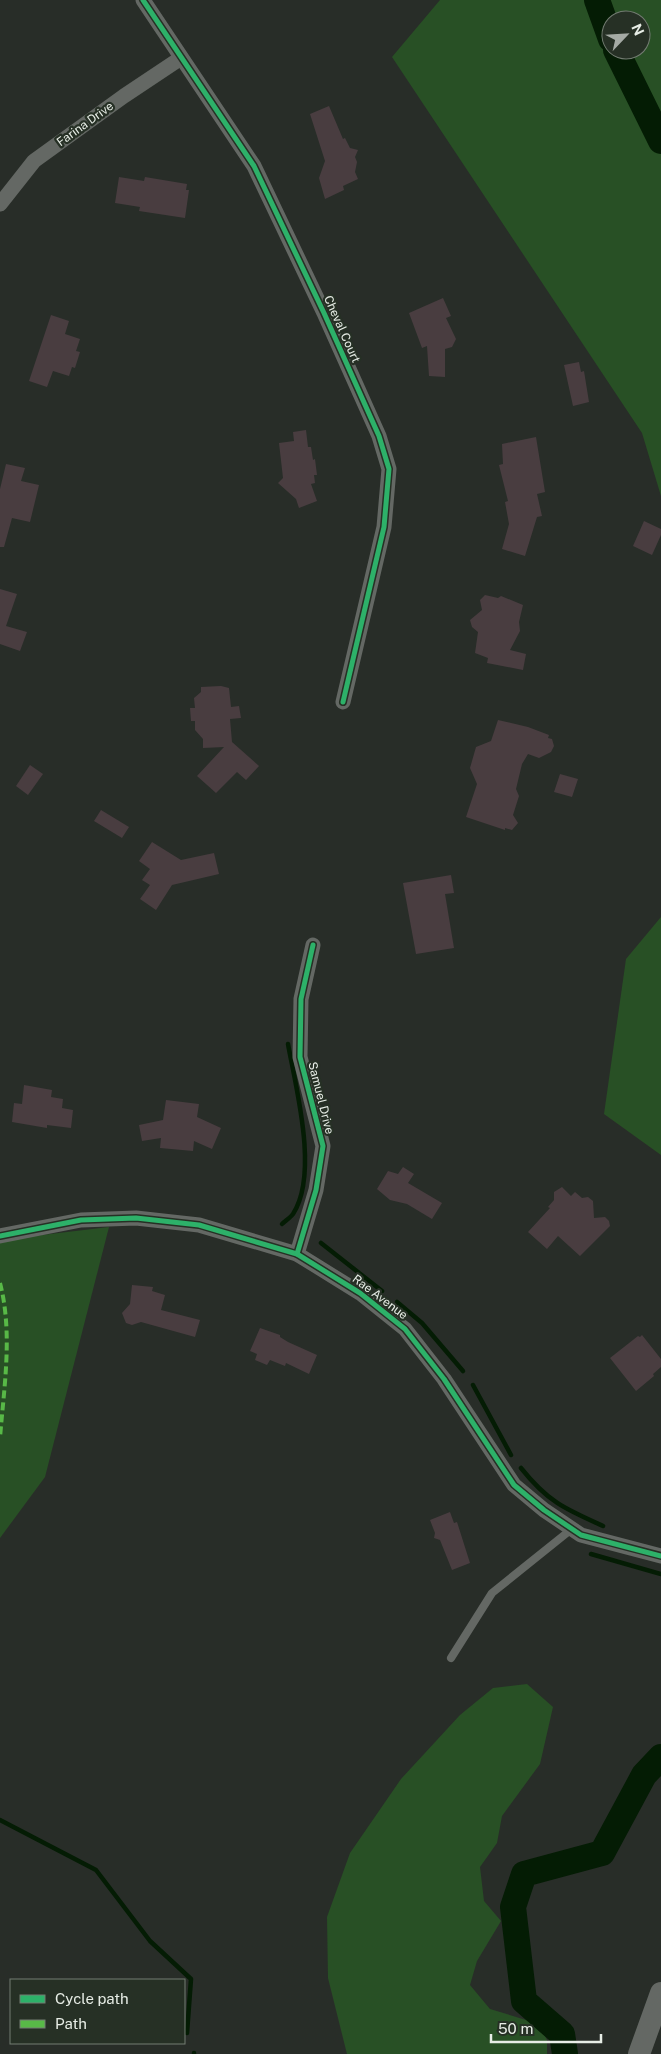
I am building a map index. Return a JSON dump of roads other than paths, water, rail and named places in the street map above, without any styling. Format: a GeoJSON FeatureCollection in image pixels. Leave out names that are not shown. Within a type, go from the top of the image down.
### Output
{"type":"FeatureCollection","features":[{"type":"Feature","properties":{"kind":"main road"},"geometry":{"type":"LineString","coordinates":[[639,2054],[661,1993]]}},
{"type":"Feature","properties":{"kind":"street","name":"Cheval Court"},"geometry":{"type":"LineString","coordinates":[[143,0],[254,166],[328,322],[379,436],[390,469],[384,528],[343,702]]}},
{"type":"Feature","properties":{"kind":"street","name":"Farina Drive"},"geometry":{"type":"LineString","coordinates":[[0,204],[34,160],[181,58]]}},
{"type":"Feature","properties":{"kind":"street","name":"Samuel Drive"},"geometry":{"type":"LineString","coordinates":[[297,1254],[316,1190],[323,1146],[300,1057],[301,999],[313,945]]}},
{"type":"Feature","properties":{"kind":"street","name":"Rae Avenue"},"geometry":{"type":"LineString","coordinates":[[0,1236],[81,1220],[136,1218],[200,1225],[297,1254],[360,1293],[405,1329],[444,1379],[514,1485],[544,1510],[582,1535],[661,1556]]}},
{"type":"Feature","properties":{"kind":"lane"},"geometry":{"type":"LineString","coordinates":[[451,1658],[492,1593],[572,1528]]}},
{"type":"Feature","properties":{"kind":"waterway"},"geometry":{"type":"LineString","coordinates":[[597,0],[601,11]]}},
{"type":"Feature","properties":{"kind":"waterway"},"geometry":{"type":"LineString","coordinates":[[621,60],[661,141]]}},
{"type":"Feature","properties":{"kind":"waterway"},"geometry":{"type":"LineString","coordinates":[[282,1224],[293,1214],[301,1197],[305,1154],[300,1107],[288,1044]]}},
{"type":"Feature","properties":{"kind":"waterway"},"geometry":{"type":"LineString","coordinates":[[321,1243],[382,1291]]}},
{"type":"Feature","properties":{"kind":"waterway"},"geometry":{"type":"LineString","coordinates":[[397,1302],[422,1323],[463,1371]]}},
{"type":"Feature","properties":{"kind":"waterway"},"geometry":{"type":"LineString","coordinates":[[473,1385],[511,1455]]}},
{"type":"Feature","properties":{"kind":"waterway"},"geometry":{"type":"LineString","coordinates":[[521,1468],[549,1497],[578,1515],[603,1526]]}},
{"type":"Feature","properties":{"kind":"waterway"},"geometry":{"type":"LineString","coordinates":[[591,1554],[661,1574]]}},
{"type":"Feature","properties":{"kind":"waterway"},"geometry":{"type":"LineString","coordinates":[[565,2054],[562,2034],[524,2001],[513,1907],[524,1874],[602,1853],[644,1775],[661,1757]]}},
{"type":"Feature","properties":{"kind":"waterway"},"geometry":{"type":"LineString","coordinates":[[0,1820],[96,1870],[150,1941],[191,1979],[187,2033]]}}]}
